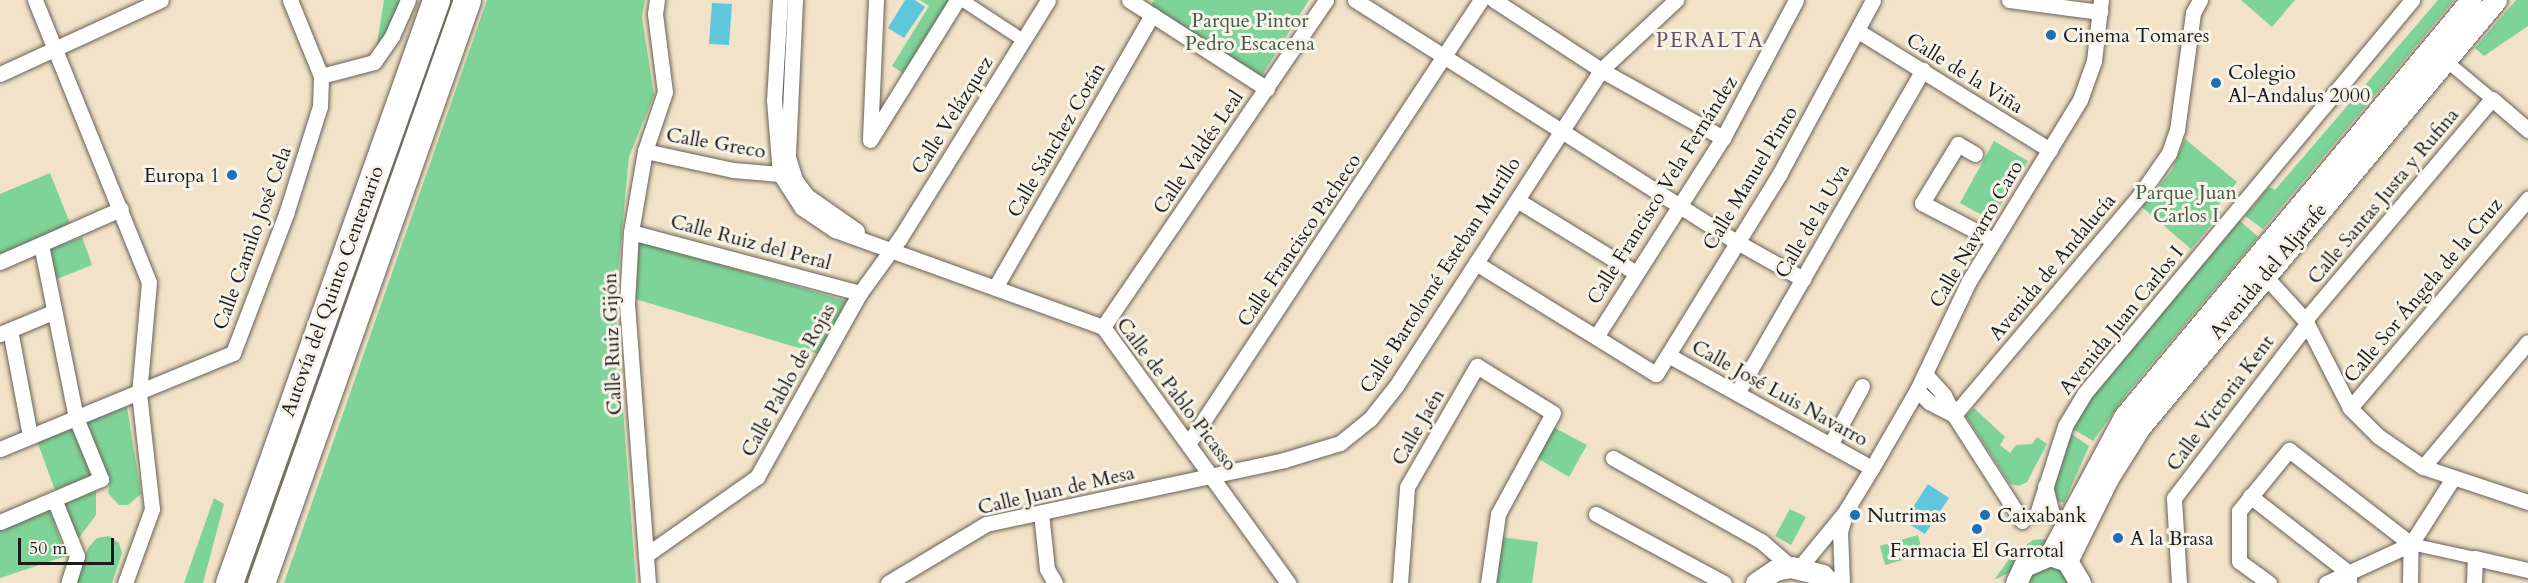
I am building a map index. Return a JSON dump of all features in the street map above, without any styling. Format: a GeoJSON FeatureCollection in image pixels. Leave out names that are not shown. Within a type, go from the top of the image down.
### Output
{"type":"FeatureCollection","features":[{"type":"Feature","properties":{"kind":"highway","name":"Autovía del Quinto Centenario"},"geometry":{"type":"LineString","coordinates":[[229,583],[436,0]]}},
{"type":"Feature","properties":{"kind":"highway","name":"Autovía del Quinto Centenario"},"geometry":{"type":"LineString","coordinates":[[261,583],[467,0]]}},
{"type":"Feature","properties":{"kind":"main road","name":"Avenida del Aljarafe"},"geometry":{"type":"LineString","coordinates":[[2058,558],[2124,417],[2471,0]]}},
{"type":"Feature","properties":{"kind":"main road","name":"Avenida del Aljarafe"},"geometry":{"type":"LineString","coordinates":[[2058,558],[2140,427],[2264,275],[2496,0]]}},
{"type":"Feature","properties":{"kind":"main road"},"geometry":{"type":"LineString","coordinates":[[1998,583],[2017,578],[2032,560],[2058,558],[2080,583]]}},
{"type":"Feature","properties":{"kind":"main road"},"geometry":{"type":"LineString","coordinates":[[1756,583],[1774,570],[1795,567],[1822,575],[1830,583]]}},
{"type":"Feature","properties":{"kind":"street"},"geometry":{"type":"LineString","coordinates":[[35,0],[149,282],[139,393],[152,509],[125,583]]}},
{"type":"Feature","properties":{"kind":"street"},"geometry":{"type":"LineString","coordinates":[[0,74],[161,0]]}},
{"type":"Feature","properties":{"kind":"street","name":"Calle Camilo José Cela"},"geometry":{"type":"LineString","coordinates":[[0,449],[233,353],[286,214],[320,106],[321,76],[290,0]]}},
{"type":"Feature","properties":{"kind":"street"},"geometry":{"type":"LineString","coordinates":[[321,76],[374,62],[392,36],[408,0]]}},
{"type":"Feature","properties":{"kind":"street","name":"Calle Ruiz Gijón"},"geometry":{"type":"LineString","coordinates":[[648,583],[627,303],[631,232],[645,151],[666,92],[655,14],[657,0]]}},
{"type":"Feature","properties":{"kind":"street","name":"Calle de Pablo Picasso"},"geometry":{"type":"LineString","coordinates":[[780,0],[774,100],[780,174],[802,208],[835,230],[996,286],[1103,327],[1288,583]]}},
{"type":"Feature","properties":{"kind":"street","name":"Calle de Pablo Picasso"},"geometry":{"type":"LineString","coordinates":[[795,0],[789,157],[795,180],[807,196],[888,249]]}},
{"type":"Feature","properties":{"kind":"street"},"geometry":{"type":"LineString","coordinates":[[876,0],[870,140],[957,0]]}},
{"type":"Feature","properties":{"kind":"street"},"geometry":{"type":"LineString","coordinates":[[962,0],[1023,40]]}},
{"type":"Feature","properties":{"kind":"street","name":"Calle Velázquez"},"geometry":{"type":"LineString","coordinates":[[888,249],[900,238],[1048,0]]}},
{"type":"Feature","properties":{"kind":"street"},"geometry":{"type":"LineString","coordinates":[[1129,0],[1267,89]]}},
{"type":"Feature","properties":{"kind":"street","name":"Calle Valdés Leal"},"geometry":{"type":"LineString","coordinates":[[1103,327],[1326,0]]}},
{"type":"Feature","properties":{"kind":"street"},"geometry":{"type":"LineString","coordinates":[[1356,0],[1445,59],[1679,206],[1803,279]]}},
{"type":"Feature","properties":{"kind":"street","name":"Calle Francisco Pacheco"},"geometry":{"type":"LineString","coordinates":[[1188,444],[1445,59],[1481,0]]}},
{"type":"Feature","properties":{"kind":"street"},"geometry":{"type":"LineString","coordinates":[[1494,0],[1601,70],[1723,138]]}},
{"type":"Feature","properties":{"kind":"street","name":"Calle Francisco Vela Fernández"},"geometry":{"type":"LineString","coordinates":[[1596,337],[1723,138],[1796,0]]}},
{"type":"Feature","properties":{"kind":"street","name":"Calle Manuel Pinto"},"geometry":{"type":"LineString","coordinates":[[1596,337],[1656,374],[1780,173],[1874,0]]}},
{"type":"Feature","properties":{"kind":"street"},"geometry":{"type":"LineString","coordinates":[[2009,0],[2100,6]]}},
{"type":"Feature","properties":{"kind":"street","name":"Avenida de Andalucía"},"geometry":{"type":"LineString","coordinates":[[1954,415],[2139,196],[2169,153],[2176,130],[2193,13],[2200,0]]}},
{"type":"Feature","properties":{"kind":"street","name":"Avenida Juan Carlos I"},"geometry":{"type":"LineString","coordinates":[[2045,514],[2044,483],[2065,426],[2084,394],[2412,0]]}},
{"type":"Feature","properties":{"kind":"street","name":"Calle Bartolomé Esteban Murillo"},"geometry":{"type":"LineString","coordinates":[[1211,474],[1284,460],[1340,443],[1362,425],[1396,386],[1559,130],[1601,70],[1665,3]]}},
{"type":"Feature","properties":{"kind":"street","name":"Calle Navarro Caro"},"geometry":{"type":"LineString","coordinates":[[1795,567],[1845,512],[1872,468],[1917,390],[1993,240],[2080,100],[2094,61],[2100,6]]}},
{"type":"Feature","properties":{"kind":"street","name":"Calle Sánchez Cotán"},"geometry":{"type":"LineString","coordinates":[[996,286],[1152,15]]}},
{"type":"Feature","properties":{"kind":"street","name":"Calle de la Viña"},"geometry":{"type":"LineString","coordinates":[[1858,31],[2050,150]]}},
{"type":"Feature","properties":{"kind":"street"},"geometry":{"type":"LineString","coordinates":[[2445,60],[2528,130]]}},
{"type":"Feature","properties":{"kind":"street","name":"Calle de la Uva"},"geometry":{"type":"LineString","coordinates":[[1737,393],[1923,70]]}},
{"type":"Feature","properties":{"kind":"street","name":"Calle Santas Justa y Rufina"},"geometry":{"type":"LineString","coordinates":[[2306,322],[2492,99]]}},
{"type":"Feature","properties":{"kind":"street"},"geometry":{"type":"LineString","coordinates":[[1975,154],[1958,144],[1922,203],[1993,240]]}},
{"type":"Feature","properties":{"kind":"street","name":"Calle Greco"},"geometry":{"type":"LineString","coordinates":[[645,151],[733,170],[780,174]]}},
{"type":"Feature","properties":{"kind":"street","name":"Calle Sor Ángela de la Cruz"},"geometry":{"type":"LineString","coordinates":[[2350,408],[2528,199]]}},
{"type":"Feature","properties":{"kind":"street"},"geometry":{"type":"LineString","coordinates":[[1516,200],[1636,273]]}},
{"type":"Feature","properties":{"kind":"street"},"geometry":{"type":"LineString","coordinates":[[1,260],[41,245],[121,209]]}},
{"type":"Feature","properties":{"kind":"street","name":"Calle Ruiz del Peral"},"geometry":{"type":"LineString","coordinates":[[631,232],[860,293]]}},
{"type":"Feature","properties":{"kind":"street"},"geometry":{"type":"LineString","coordinates":[[0,522],[101,479],[76,418],[52,312],[41,245]]}},
{"type":"Feature","properties":{"kind":"street","name":"Calle Pablo de Rojas"},"geometry":{"type":"LineString","coordinates":[[646,555],[757,477],[860,293],[888,249]]}},
{"type":"Feature","properties":{"kind":"street"},"geometry":{"type":"LineString","coordinates":[[1476,263],[1596,337]]}},
{"type":"Feature","properties":{"kind":"street"},"geometry":{"type":"LineString","coordinates":[[2264,275],[2306,322],[2350,408],[2378,436],[2423,467],[2528,502]]}},
{"type":"Feature","properties":{"kind":"street"},"geometry":{"type":"LineString","coordinates":[[30,436],[5,332],[52,312]]}},
{"type":"Feature","properties":{"kind":"street","name":"Calle Victoria Kent"},"geometry":{"type":"LineString","coordinates":[[2179,583],[2174,498],[2306,322]]}},
{"type":"Feature","properties":{"kind":"street"},"geometry":{"type":"LineString","coordinates":[[2423,467],[2528,342]]}},
{"type":"Feature","properties":{"kind":"street","name":"Calle José Luis Navarro"},"geometry":{"type":"LineString","coordinates":[[1668,355],[1872,468]]}},
{"type":"Feature","properties":{"kind":"street","name":"Calle Jaén"},"geometry":{"type":"LineString","coordinates":[[1400,583],[1407,487],[1477,366],[1552,413],[1498,514],[1488,583]]}},
{"type":"Feature","properties":{"kind":"street"},"geometry":{"type":"LineString","coordinates":[[1925,374],[2022,522]]}},
{"type":"Feature","properties":{"kind":"street"},"geometry":{"type":"LineString","coordinates":[[1830,445],[1862,386]]}},
{"type":"Feature","properties":{"kind":"street"},"geometry":{"type":"LineString","coordinates":[[1917,390],[1954,415]]}},
{"type":"Feature","properties":{"kind":"street"},"geometry":{"type":"LineString","coordinates":[[2269,583],[2239,561],[2239,511],[2289,450],[2411,544],[2528,570]]}},
{"type":"Feature","properties":{"kind":"street"},"geometry":{"type":"LineString","coordinates":[[1613,458],[1761,541],[1795,567]]}},
{"type":"Feature","properties":{"kind":"street","name":"Calle Juan de Mesa"},"geometry":{"type":"LineString","coordinates":[[888,583],[986,524],[1211,474]]}},
{"type":"Feature","properties":{"kind":"street"},"geometry":{"type":"LineString","coordinates":[[2326,583],[2349,578],[2411,544],[2453,478]]}},
{"type":"Feature","properties":{"kind":"street"},"geometry":{"type":"LineString","coordinates":[[2250,496],[2349,578]]}},
{"type":"Feature","properties":{"kind":"street"},"geometry":{"type":"LineString","coordinates":[[54,499],[77,556],[68,583]]}},
{"type":"Feature","properties":{"kind":"street","name":"Calle Navarro Caro"},"geometry":{"type":"LineString","coordinates":[[1842,583],[1840,532],[1845,512]]}},
{"type":"Feature","properties":{"kind":"street"},"geometry":{"type":"LineString","coordinates":[[1041,513],[1047,568],[1055,583]]}},
{"type":"Feature","properties":{"kind":"street"},"geometry":{"type":"LineString","coordinates":[[1596,514],[1724,583]]}},
{"type":"Feature","properties":{"kind":"street"},"geometry":{"type":"LineString","coordinates":[[2410,583],[2411,544]]}},
{"type":"Feature","properties":{"kind":"street"},"geometry":{"type":"LineString","coordinates":[[2474,583],[2475,558]]}},
{"type":"Feature","properties":{"kind":"green space"},"geometry":{"type":"Polygon","coordinates":[[[384,0],[408,0],[374,62],[384,0]]]}},
{"type":"Feature","properties":{"kind":"green space"},"geometry":{"type":"Polygon","coordinates":[[[487,0],[645,0],[642,17],[654,95],[629,157],[615,303],[636,583],[284,583],[487,0]]]}},
{"type":"Feature","properties":{"kind":"green space"},"geometry":{"type":"Polygon","coordinates":[[[920,0],[951,0],[903,73],[892,66],[929,6],[920,0]]]}},
{"type":"Feature","properties":{"kind":"green space","name":"Parque Pintor Pedro Escacena"},"geometry":{"type":"Polygon","coordinates":[[[1154,0],[1309,0],[1261,77],[1151,5],[1154,0]]]}},
{"type":"Feature","properties":{"kind":"green space"},"geometry":{"type":"Polygon","coordinates":[[[2241,0],[2295,0],[2272,27],[2241,0]]]}},
{"type":"Feature","properties":{"kind":"green space"},"geometry":{"type":"Polygon","coordinates":[[[2438,0],[2454,0],[2263,229],[2245,216],[2269,187],[2275,190],[2438,0]]]}},
{"type":"Feature","properties":{"kind":"green space"},"geometry":{"type":"Polygon","coordinates":[[[2516,0],[2528,0],[2528,26],[2484,56],[2475,48],[2516,0]]]}},
{"type":"Feature","properties":{"kind":"green space","name":"Parque Juan Carlos I"},"geometry":{"type":"Polygon","coordinates":[[[2185,139],[2237,182],[2216,208],[2221,213],[2191,249],[2142,207],[2172,170],[2185,139]]]}},
{"type":"Feature","properties":{"kind":"green space"},"geometry":{"type":"Polygon","coordinates":[[[1994,141],[2028,161],[1991,220],[1960,203],[1994,141]]]}},
{"type":"Feature","properties":{"kind":"green space"},"geometry":{"type":"Polygon","coordinates":[[[50,173],[73,231],[0,255],[0,194],[50,173]]]}},
{"type":"Feature","properties":{"kind":"green space"},"geometry":{"type":"Polygon","coordinates":[[[2237,218],[2258,237],[2128,392],[2093,441],[2068,426],[2087,396],[2237,218]]]}},
{"type":"Feature","properties":{"kind":"green space"},"geometry":{"type":"Polygon","coordinates":[[[82,237],[92,265],[52,281],[46,251],[82,237]]]}},
{"type":"Feature","properties":{"kind":"green space"},"geometry":{"type":"Polygon","coordinates":[[[636,240],[846,301],[819,354],[632,298],[636,240]]]}},
{"type":"Feature","properties":{"kind":"green space"},"geometry":{"type":"Polygon","coordinates":[[[127,407],[141,494],[128,505],[119,505],[108,493],[110,481],[87,422],[127,407]]]}},
{"type":"Feature","properties":{"kind":"green space"},"geometry":{"type":"Polygon","coordinates":[[[1974,408],[2005,437],[2000,445],[2010,453],[2016,445],[2032,444],[2037,437],[2047,444],[2027,482],[2019,486],[2010,484],[1966,416],[1974,408]]]}},
{"type":"Feature","properties":{"kind":"green space"},"geometry":{"type":"Polygon","coordinates":[[[1551,426],[1587,445],[1569,477],[1534,456],[1551,426]]]}},
{"type":"Feature","properties":{"kind":"green space"},"geometry":{"type":"Polygon","coordinates":[[[71,427],[92,475],[55,490],[37,441],[71,427]]]}},
{"type":"Feature","properties":{"kind":"green space"},"geometry":{"type":"Polygon","coordinates":[[[2067,431],[2089,446],[2064,503],[2052,499],[2048,483],[2067,431]]]}},
{"type":"Feature","properties":{"kind":"green space"},"geometry":{"type":"Polygon","coordinates":[[[96,491],[96,515],[78,539],[62,505],[96,491]]]}},
{"type":"Feature","properties":{"kind":"green space"},"geometry":{"type":"Polygon","coordinates":[[[214,498],[224,504],[203,583],[184,583],[214,498]]]}},
{"type":"Feature","properties":{"kind":"green space"},"geometry":{"type":"Polygon","coordinates":[[[49,509],[66,556],[0,578],[0,529],[49,509]]]}},
{"type":"Feature","properties":{"kind":"green space"},"geometry":{"type":"Polygon","coordinates":[[[1790,509],[1806,517],[1791,545],[1775,536],[1790,509]]]}},
{"type":"Feature","properties":{"kind":"green space"},"geometry":{"type":"Polygon","coordinates":[[[1918,535],[1923,554],[1885,565],[1880,546],[1918,535]]]}},
{"type":"Feature","properties":{"kind":"green space"},"geometry":{"type":"Polygon","coordinates":[[[109,536],[119,543],[122,553],[112,583],[76,583],[88,548],[97,538],[109,536]]]}},
{"type":"Feature","properties":{"kind":"green space"},"geometry":{"type":"Polygon","coordinates":[[[1501,537],[1538,542],[1532,583],[1495,583],[1501,537]]]}},
{"type":"Feature","properties":{"kind":"green space"},"geometry":{"type":"Polygon","coordinates":[[[2048,539],[2043,546],[2017,560],[2011,572],[1994,580],[2012,555],[2033,540],[2048,539]]]}},
{"type":"Feature","properties":{"kind":"green space"},"geometry":{"type":"Polygon","coordinates":[[[2047,565],[2059,568],[2070,583],[2027,583],[2031,574],[2047,565]]]}},
{"type":"Feature","properties":{"kind":"water"},"geometry":{"type":"Polygon","coordinates":[[[905,0],[915,0],[925,7],[904,38],[888,28],[905,0]]]}},
{"type":"Feature","properties":{"kind":"water"},"geometry":{"type":"Polygon","coordinates":[[[712,3],[732,4],[729,45],[709,44],[712,3]]]}},
{"type":"Feature","properties":{"kind":"water"},"geometry":{"type":"Polygon","coordinates":[[[1928,484],[1949,498],[1925,534],[1904,521],[1928,484]]]}},
{"type":"Feature","properties":{"kind":"place","name":"Cinema Tomares"},"geometry":{"type":"Point","coordinates":[2051,35]}},
{"type":"Feature","properties":{"kind":"place","name":"Colegio Al-Andalus 2000"},"geometry":{"type":"Point","coordinates":[2216,83]}},
{"type":"Feature","properties":{"kind":"place","name":"Europa 1"},"geometry":{"type":"Point","coordinates":[232,175]}},
{"type":"Feature","properties":{"kind":"place","name":"Nutrimas"},"geometry":{"type":"Point","coordinates":[1855,515]}},
{"type":"Feature","properties":{"kind":"place","name":"Caixabank"},"geometry":{"type":"Point","coordinates":[1985,515]}},
{"type":"Feature","properties":{"kind":"place","name":"Farmacia El Garrotal"},"geometry":{"type":"Point","coordinates":[1977,529]}},
{"type":"Feature","properties":{"kind":"place","name":"A la Brasa"},"geometry":{"type":"Point","coordinates":[2118,538]}},
{"type":"Feature","properties":{"kind":"district","name":"PERALTA"},"geometry":{"type":"Point","coordinates":[1710,41]}}]}
